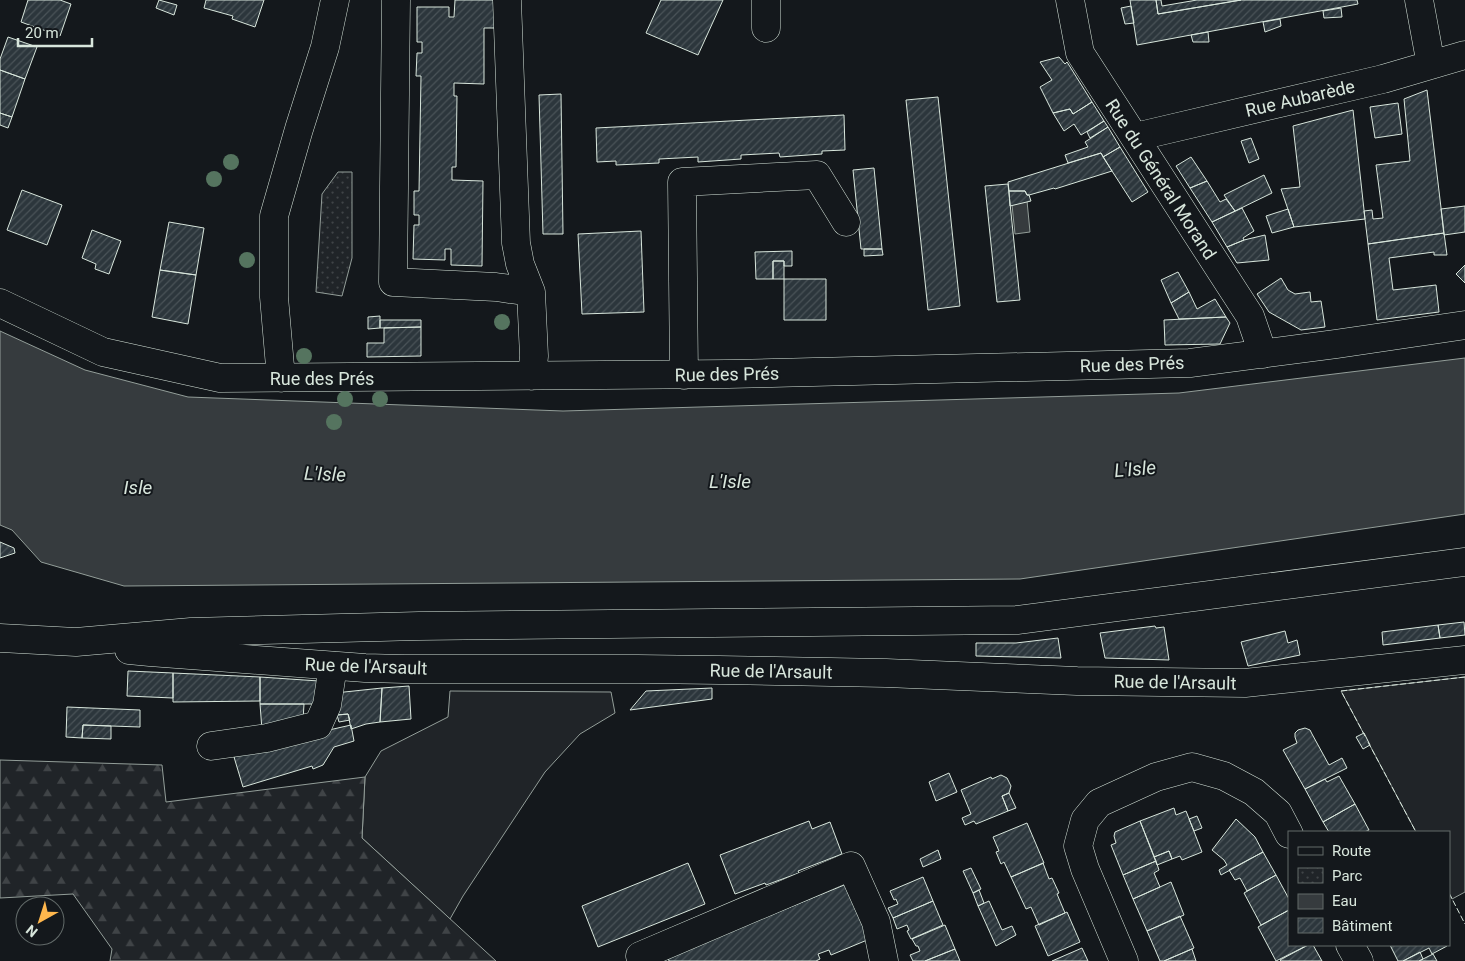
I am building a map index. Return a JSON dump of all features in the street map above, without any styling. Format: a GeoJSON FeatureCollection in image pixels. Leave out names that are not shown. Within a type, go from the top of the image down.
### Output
{"type":"FeatureCollection","features":[{"type":"Feature","properties":{"kind":"street"},"geometry":{"type":"LineString","coordinates":[[281,378],[274,297],[274,216],[325,47],[335,0]]}},
{"type":"Feature","properties":{"kind":"street"},"geometry":{"type":"LineString","coordinates":[[396,0],[393,282],[496,287],[531,292]]}},
{"type":"Feature","properties":{"kind":"street"},"geometry":{"type":"LineString","coordinates":[[508,0],[516,243],[520,264],[531,292],[534,356],[532,376]]}},
{"type":"Feature","properties":{"kind":"street"},"geometry":{"type":"LineString","coordinates":[[766,0],[766,28]]}},
{"type":"Feature","properties":{"kind":"street","name":"Rue du Général Morand"},"geometry":{"type":"LineString","coordinates":[[1070,0],[1080,53],[1250,316],[1263,354]]}},
{"type":"Feature","properties":{"kind":"street"},"geometry":{"type":"LineString","coordinates":[[1419,0],[1431,65]]}},
{"type":"Feature","properties":{"kind":"street","name":"Rue Aubarède"},"geometry":{"type":"LineString","coordinates":[[1135,137],[1383,78],[1465,55]]}},
{"type":"Feature","properties":{"kind":"street"},"geometry":{"type":"LineString","coordinates":[[684,375],[682,182],[817,175],[846,222]]}},
{"type":"Feature","properties":{"kind":"street","name":"Rue des Prés"},"geometry":{"type":"LineString","coordinates":[[0,303],[104,352],[220,378],[684,375],[1190,363],[1465,325]]}},
{"type":"Feature","properties":{"kind":"street"},"geometry":{"type":"LineString","coordinates":[[0,638],[76,642],[191,632],[607,624],[1017,620],[1465,562]]}},
{"type":"Feature","properties":{"kind":"street"},"geometry":{"type":"LineString","coordinates":[[378,628],[380,646],[389,658],[404,669]]}},
{"type":"Feature","properties":{"kind":"street"},"geometry":{"type":"LineString","coordinates":[[332,629],[335,652],[365,668]]}},
{"type":"Feature","properties":{"kind":"street","name":"Rue de l'Arsault"},"geometry":{"type":"LineString","coordinates":[[76,642],[150,652],[365,668],[719,670],[1245,683],[1465,660]]}},
{"type":"Feature","properties":{"kind":"street"},"geometry":{"type":"LineString","coordinates":[[211,746],[267,738],[318,725],[327,705],[333,666]]}},
{"type":"Feature","properties":{"kind":"street"},"geometry":{"type":"LineString","coordinates":[[1124,961],[1085,869],[1078,846],[1085,820],[1099,803],[1156,776],[1192,768],[1224,776],[1254,792],[1278,813],[1288,832]]}},
{"type":"Feature","properties":{"kind":"street"},"geometry":{"type":"LineString","coordinates":[[640,956],[851,866],[876,922],[884,961]]}},
{"type":"Feature","properties":{"kind":"street"},"geometry":{"type":"LineString","coordinates":[[1350,946],[1358,961]]}},
{"type":"Feature","properties":{"kind":"green space"},"geometry":{"type":"Polygon","coordinates":[[[338,172],[352,172],[352,258],[342,296],[316,292],[322,194],[338,172]]]}},
{"type":"Feature","properties":{"kind":"green space"},"geometry":{"type":"Polygon","coordinates":[[[1465,677],[1465,892],[1452,899],[1450,895],[1450,831],[1415,831],[1341,691],[1465,677]]]}},
{"type":"Feature","properties":{"kind":"green space"},"geometry":{"type":"Polygon","coordinates":[[[450,691],[611,692],[615,713],[580,734],[545,772],[463,896],[450,919],[362,838],[365,777],[381,751],[448,717],[450,691]]]}},
{"type":"Feature","properties":{"kind":"green space"},"geometry":{"type":"Polygon","coordinates":[[[0,760],[162,765],[166,802],[365,777],[362,838],[496,961],[110,961],[112,949],[73,894],[0,898],[0,760]]]}},
{"type":"Feature","properties":{"kind":"water"},"geometry":{"type":"Polygon","coordinates":[[[1027,201],[1030,232],[1015,234],[1012,205],[1027,201]]]}},
{"type":"Feature","properties":{"kind":"water","name":"Isle"},"geometry":{"type":"Polygon","coordinates":[[[0,331],[85,370],[188,397],[563,411],[1179,393],[1465,358],[1465,514],[1020,579],[124,586],[41,562],[12,530],[0,525],[0,331]]]}},
{"type":"Feature","properties":{"kind":"building"},"geometry":{"type":"Polygon","coordinates":[[[28,0],[60,0],[71,4],[60,36],[21,22],[28,0]]]}},
{"type":"Feature","properties":{"kind":"building"},"geometry":{"type":"Polygon","coordinates":[[[159,0],[177,5],[174,15],[156,8],[159,0]]]}},
{"type":"Feature","properties":{"kind":"building"},"geometry":{"type":"Polygon","coordinates":[[[206,0],[264,0],[255,27],[232,19],[233,16],[204,8],[206,0]]]}},
{"type":"Feature","properties":{"kind":"building"},"geometry":{"type":"Polygon","coordinates":[[[455,0],[501,0],[501,28],[484,28],[484,84],[454,83],[454,96],[457,96],[456,167],[452,167],[452,180],[483,181],[482,266],[451,265],[451,249],[445,249],[445,260],[413,259],[414,225],[419,225],[419,215],[414,215],[414,191],[419,191],[421,76],[416,76],[417,53],[422,53],[422,42],[417,42],[417,7],[449,7],[449,17],[454,17],[455,0]]]}},
{"type":"Feature","properties":{"kind":"building"},"geometry":{"type":"Polygon","coordinates":[[[661,0],[723,0],[698,55],[646,33],[661,0]]]}},
{"type":"Feature","properties":{"kind":"building"},"geometry":{"type":"Polygon","coordinates":[[[1130,0],[1156,0],[1158,14],[1241,0],[1357,0],[1358,4],[1137,45],[1130,0]]]}},
{"type":"Feature","properties":{"kind":"building"},"geometry":{"type":"Polygon","coordinates":[[[1156,0],[1161,0],[1162,6],[1197,0],[1241,0],[1158,14],[1156,0]]]}},
{"type":"Feature","properties":{"kind":"building"},"geometry":{"type":"Polygon","coordinates":[[[1131,6],[1134,23],[1125,24],[1121,8],[1131,6]]]}},
{"type":"Feature","properties":{"kind":"building"},"geometry":{"type":"Polygon","coordinates":[[[1341,8],[1342,17],[1324,18],[1323,11],[1341,8]]]}},
{"type":"Feature","properties":{"kind":"building"},"geometry":{"type":"Polygon","coordinates":[[[1280,19],[1281,26],[1265,32],[1263,22],[1280,19]]]}},
{"type":"Feature","properties":{"kind":"building"},"geometry":{"type":"Polygon","coordinates":[[[1208,32],[1209,42],[1193,42],[1191,35],[1208,32]]]}},
{"type":"Feature","properties":{"kind":"building"},"geometry":{"type":"Polygon","coordinates":[[[8,37],[37,47],[25,79],[0,70],[0,59],[8,37]]]}},
{"type":"Feature","properties":{"kind":"building"},"geometry":{"type":"Polygon","coordinates":[[[1059,57],[1065,64],[1067,62],[1092,102],[1073,114],[1070,109],[1053,113],[1040,87],[1052,80],[1040,62],[1059,57]]]}},
{"type":"Feature","properties":{"kind":"building"},"geometry":{"type":"Polygon","coordinates":[[[0,70],[25,79],[12,117],[0,113],[0,70]]]}},
{"type":"Feature","properties":{"kind":"building"},"geometry":{"type":"Polygon","coordinates":[[[1427,90],[1444,233],[1368,244],[1364,211],[1372,210],[1373,219],[1383,218],[1376,165],[1410,161],[1404,99],[1427,90]]]}},
{"type":"Feature","properties":{"kind":"building"},"geometry":{"type":"Polygon","coordinates":[[[561,94],[563,234],[543,234],[539,95],[561,94]]]}},
{"type":"Feature","properties":{"kind":"building"},"geometry":{"type":"Polygon","coordinates":[[[938,97],[960,306],[928,310],[906,100],[938,97]]]}},
{"type":"Feature","properties":{"kind":"building"},"geometry":{"type":"Polygon","coordinates":[[[1092,102],[1104,121],[1081,135],[1074,124],[1064,131],[1053,113],[1070,109],[1073,114],[1092,102]]]}},
{"type":"Feature","properties":{"kind":"building"},"geometry":{"type":"Polygon","coordinates":[[[1398,103],[1402,134],[1375,138],[1370,107],[1398,103]]]}},
{"type":"Feature","properties":{"kind":"building"},"geometry":{"type":"Polygon","coordinates":[[[1353,110],[1365,219],[1294,227],[1281,189],[1300,187],[1293,126],[1353,110]]]}},
{"type":"Feature","properties":{"kind":"building"},"geometry":{"type":"Polygon","coordinates":[[[0,113],[12,117],[8,128],[0,125],[0,113]]]}},
{"type":"Feature","properties":{"kind":"building"},"geometry":{"type":"Polygon","coordinates":[[[844,115],[845,150],[822,151],[822,154],[780,157],[779,153],[741,155],[741,159],[698,162],[698,157],[659,159],[659,163],[616,165],[616,161],[597,162],[596,128],[844,115]]]}},
{"type":"Feature","properties":{"kind":"building"},"geometry":{"type":"Polygon","coordinates":[[[1104,121],[1108,127],[1090,138],[1087,132],[1104,121]]]}},
{"type":"Feature","properties":{"kind":"building"},"geometry":{"type":"Polygon","coordinates":[[[1108,127],[1120,147],[1103,157],[1101,153],[1068,163],[1065,155],[1088,147],[1085,142],[1108,127]]]}},
{"type":"Feature","properties":{"kind":"building"},"geometry":{"type":"Polygon","coordinates":[[[1251,138],[1259,159],[1249,163],[1241,141],[1251,138]]]}},
{"type":"Feature","properties":{"kind":"building"},"geometry":{"type":"Polygon","coordinates":[[[1120,147],[1148,192],[1132,202],[1103,157],[1120,147]]]}},
{"type":"Feature","properties":{"kind":"building"},"geometry":{"type":"Polygon","coordinates":[[[1101,153],[1112,171],[1029,195],[1025,191],[1009,191],[1008,182],[1101,153]]]}},
{"type":"Feature","properties":{"kind":"building"},"geometry":{"type":"Polygon","coordinates":[[[1191,157],[1207,181],[1190,188],[1176,166],[1191,157]]]}},
{"type":"Feature","properties":{"kind":"building"},"geometry":{"type":"Polygon","coordinates":[[[874,168],[882,249],[861,249],[853,170],[874,168]]]}},
{"type":"Feature","properties":{"kind":"building"},"geometry":{"type":"Polygon","coordinates":[[[1264,175],[1272,193],[1235,211],[1224,195],[1264,175]]]}},
{"type":"Feature","properties":{"kind":"building"},"geometry":{"type":"Polygon","coordinates":[[[1207,181],[1220,202],[1226,199],[1235,211],[1212,222],[1190,188],[1207,181]]]}},
{"type":"Feature","properties":{"kind":"building"},"geometry":{"type":"Polygon","coordinates":[[[1008,184],[1020,300],[997,302],[985,186],[1008,184]]]}},
{"type":"Feature","properties":{"kind":"building"},"geometry":{"type":"Polygon","coordinates":[[[22,190],[62,205],[47,245],[7,230],[22,190]]]}},
{"type":"Feature","properties":{"kind":"building"},"geometry":{"type":"Polygon","coordinates":[[[1009,191],[1025,191],[1031,201],[1010,206],[1009,191]]]}},
{"type":"Feature","properties":{"kind":"building"},"geometry":{"type":"Polygon","coordinates":[[[1465,206],[1465,232],[1444,235],[1441,209],[1465,206]]]}},
{"type":"Feature","properties":{"kind":"building"},"geometry":{"type":"Polygon","coordinates":[[[1242,208],[1254,231],[1243,238],[1244,240],[1227,247],[1212,222],[1242,208]]]}},
{"type":"Feature","properties":{"kind":"building"},"geometry":{"type":"Polygon","coordinates":[[[1288,209],[1294,227],[1272,233],[1266,216],[1288,209]]]}},
{"type":"Feature","properties":{"kind":"building"},"geometry":{"type":"Polygon","coordinates":[[[169,222],[204,228],[196,275],[160,270],[169,222]]]}},
{"type":"Feature","properties":{"kind":"building"},"geometry":{"type":"Polygon","coordinates":[[[92,230],[121,241],[109,274],[95,269],[96,264],[82,258],[92,230]]]}},
{"type":"Feature","properties":{"kind":"building"},"geometry":{"type":"Polygon","coordinates":[[[641,231],[644,312],[582,314],[578,234],[641,231]]]}},
{"type":"Feature","properties":{"kind":"building"},"geometry":{"type":"Polygon","coordinates":[[[1444,233],[1447,255],[1434,255],[1434,252],[1389,258],[1393,290],[1436,285],[1439,312],[1377,320],[1368,244],[1444,233]]]}},
{"type":"Feature","properties":{"kind":"building"},"geometry":{"type":"Polygon","coordinates":[[[1265,235],[1269,260],[1237,263],[1227,247],[1244,240],[1265,235]]]}},
{"type":"Feature","properties":{"kind":"building"},"geometry":{"type":"Polygon","coordinates":[[[864,249],[882,249],[883,255],[864,256],[864,249]]]}},
{"type":"Feature","properties":{"kind":"building"},"geometry":{"type":"Polygon","coordinates":[[[792,251],[792,266],[784,266],[784,261],[773,261],[773,279],[756,279],[755,252],[792,251]]]}},
{"type":"Feature","properties":{"kind":"building"},"geometry":{"type":"Polygon","coordinates":[[[773,261],[784,261],[784,279],[773,279],[773,261]]]}},
{"type":"Feature","properties":{"kind":"building"},"geometry":{"type":"Polygon","coordinates":[[[1465,265],[1465,283],[1456,274],[1465,265]]]}},
{"type":"Feature","properties":{"kind":"building"},"geometry":{"type":"Polygon","coordinates":[[[160,270],[196,275],[188,324],[152,317],[160,270]]]}},
{"type":"Feature","properties":{"kind":"building"},"geometry":{"type":"Polygon","coordinates":[[[1178,272],[1189,292],[1171,303],[1161,280],[1178,272]]]}},
{"type":"Feature","properties":{"kind":"building"},"geometry":{"type":"Polygon","coordinates":[[[1281,278],[1288,290],[1295,294],[1310,292],[1311,302],[1321,301],[1325,327],[1301,330],[1269,312],[1257,294],[1281,278]]]}},
{"type":"Feature","properties":{"kind":"building"},"geometry":{"type":"Polygon","coordinates":[[[784,279],[826,279],[826,320],[784,320],[784,279]]]}},
{"type":"Feature","properties":{"kind":"building"},"geometry":{"type":"Polygon","coordinates":[[[1189,292],[1197,309],[1215,299],[1226,317],[1179,319],[1171,303],[1189,292]]]}},
{"type":"Feature","properties":{"kind":"building"},"geometry":{"type":"Polygon","coordinates":[[[380,316],[380,328],[368,329],[368,317],[380,316]]]}},
{"type":"Feature","properties":{"kind":"building"},"geometry":{"type":"Polygon","coordinates":[[[1226,317],[1230,323],[1220,344],[1165,345],[1164,320],[1226,317]]]}},
{"type":"Feature","properties":{"kind":"building"},"geometry":{"type":"Polygon","coordinates":[[[380,320],[421,320],[421,327],[380,328],[380,320]]]}},
{"type":"Feature","properties":{"kind":"building"},"geometry":{"type":"Polygon","coordinates":[[[421,327],[421,356],[367,357],[367,343],[384,343],[384,328],[421,327]]]}},
{"type":"Feature","properties":{"kind":"building"},"geometry":{"type":"Polygon","coordinates":[[[0,542],[14,548],[15,553],[0,558],[0,542]]]}},
{"type":"Feature","properties":{"kind":"building"},"geometry":{"type":"Polygon","coordinates":[[[1464,622],[1465,635],[1440,638],[1438,625],[1464,622]]]}},
{"type":"Feature","properties":{"kind":"building"},"geometry":{"type":"Polygon","coordinates":[[[1438,625],[1440,638],[1383,645],[1382,632],[1438,625]]]}},
{"type":"Feature","properties":{"kind":"building"},"geometry":{"type":"Polygon","coordinates":[[[1155,626],[1156,628],[1164,627],[1169,660],[1105,658],[1100,633],[1155,626]]]}},
{"type":"Feature","properties":{"kind":"building"},"geometry":{"type":"Polygon","coordinates":[[[1285,631],[1288,643],[1297,640],[1300,655],[1248,666],[1241,642],[1285,631]]]}},
{"type":"Feature","properties":{"kind":"building"},"geometry":{"type":"Polygon","coordinates":[[[1058,638],[1061,658],[976,656],[976,643],[1016,643],[1058,638]]]}},
{"type":"Feature","properties":{"kind":"building"},"geometry":{"type":"Polygon","coordinates":[[[128,671],[173,673],[173,698],[127,696],[128,671]]]}},
{"type":"Feature","properties":{"kind":"building"},"geometry":{"type":"Polygon","coordinates":[[[173,673],[260,677],[260,701],[173,702],[173,673]]]}},
{"type":"Feature","properties":{"kind":"building"},"geometry":{"type":"Polygon","coordinates":[[[260,677],[319,681],[314,704],[260,704],[260,677]]]}},
{"type":"Feature","properties":{"kind":"building"},"geometry":{"type":"Polygon","coordinates":[[[409,686],[411,719],[380,722],[382,688],[409,686]]]}},
{"type":"Feature","properties":{"kind":"building"},"geometry":{"type":"Polygon","coordinates":[[[382,688],[380,722],[351,729],[348,714],[337,715],[335,693],[382,688]]]}},
{"type":"Feature","properties":{"kind":"building"},"geometry":{"type":"Polygon","coordinates":[[[712,688],[712,699],[630,710],[646,691],[712,688]]]}},
{"type":"Feature","properties":{"kind":"building"},"geometry":{"type":"Polygon","coordinates":[[[260,704],[304,704],[303,720],[262,730],[260,704]]]}},
{"type":"Feature","properties":{"kind":"building"},"geometry":{"type":"Polygon","coordinates":[[[67,707],[140,710],[140,727],[83,725],[82,738],[66,737],[67,707]]]}},
{"type":"Feature","properties":{"kind":"building"},"geometry":{"type":"Polygon","coordinates":[[[348,714],[350,720],[339,722],[337,715],[348,714]]]}},
{"type":"Feature","properties":{"kind":"building"},"geometry":{"type":"Polygon","coordinates":[[[83,725],[111,726],[111,739],[82,738],[83,725]]]}},
{"type":"Feature","properties":{"kind":"building"},"geometry":{"type":"Polygon","coordinates":[[[351,725],[354,741],[334,747],[323,765],[313,769],[312,766],[243,787],[234,757],[307,735],[351,725]]]}},
{"type":"Feature","properties":{"kind":"building"},"geometry":{"type":"Polygon","coordinates":[[[1305,728],[1310,730],[1329,765],[1342,758],[1347,768],[1305,789],[1283,750],[1297,743],[1295,733],[1305,728]]]}},
{"type":"Feature","properties":{"kind":"building"},"geometry":{"type":"Polygon","coordinates":[[[1364,733],[1370,745],[1363,749],[1356,737],[1364,733]]]}},
{"type":"Feature","properties":{"kind":"building"},"geometry":{"type":"Polygon","coordinates":[[[949,773],[957,792],[936,801],[929,782],[949,773]]]}},
{"type":"Feature","properties":{"kind":"building"},"geometry":{"type":"Polygon","coordinates":[[[1001,775],[1007,778],[1011,786],[1009,793],[1002,796],[1008,811],[976,824],[974,821],[965,825],[962,818],[971,814],[961,790],[991,777],[992,779],[1001,775]]]}},
{"type":"Feature","properties":{"kind":"building"},"geometry":{"type":"Polygon","coordinates":[[[1339,776],[1355,804],[1323,822],[1305,789],[1325,779],[1327,782],[1339,776]]]}},
{"type":"Feature","properties":{"kind":"building"},"geometry":{"type":"Polygon","coordinates":[[[1009,793],[1016,808],[1008,811],[1002,796],[1009,793]]]}},
{"type":"Feature","properties":{"kind":"building"},"geometry":{"type":"Polygon","coordinates":[[[1355,804],[1369,830],[1328,831],[1323,822],[1355,804]]]}},
{"type":"Feature","properties":{"kind":"building"},"geometry":{"type":"Polygon","coordinates":[[[1174,808],[1176,815],[1186,811],[1202,852],[1182,860],[1180,856],[1172,859],[1169,851],[1154,857],[1140,821],[1174,808]]]}},
{"type":"Feature","properties":{"kind":"building"},"geometry":{"type":"Polygon","coordinates":[[[1197,816],[1202,828],[1194,831],[1189,819],[1197,816]]]}},
{"type":"Feature","properties":{"kind":"building"},"geometry":{"type":"Polygon","coordinates":[[[1236,819],[1255,837],[1263,852],[1221,875],[1219,870],[1227,865],[1212,850],[1236,819]]]}},
{"type":"Feature","properties":{"kind":"building"},"geometry":{"type":"Polygon","coordinates":[[[809,821],[812,829],[830,822],[842,854],[798,871],[799,873],[735,894],[720,855],[809,821]]]}},
{"type":"Feature","properties":{"kind":"building"},"geometry":{"type":"Polygon","coordinates":[[[1140,821],[1156,861],[1123,875],[1111,845],[1116,843],[1115,832],[1140,821]]]}},
{"type":"Feature","properties":{"kind":"building"},"geometry":{"type":"Polygon","coordinates":[[[1027,823],[1044,863],[1011,877],[1004,862],[1001,864],[996,852],[999,851],[993,837],[1027,823]]]}},
{"type":"Feature","properties":{"kind":"building"},"geometry":{"type":"Polygon","coordinates":[[[938,850],[941,859],[923,867],[920,859],[938,850]]]}},
{"type":"Feature","properties":{"kind":"building"},"geometry":{"type":"Polygon","coordinates":[[[1169,851],[1172,859],[1157,865],[1154,857],[1169,851]]]}},
{"type":"Feature","properties":{"kind":"building"},"geometry":{"type":"Polygon","coordinates":[[[1263,852],[1276,875],[1247,891],[1240,878],[1235,880],[1229,870],[1263,852]]]}},
{"type":"Feature","properties":{"kind":"building"},"geometry":{"type":"Polygon","coordinates":[[[1156,861],[1159,870],[1154,873],[1160,887],[1133,899],[1123,875],[1156,861]]]}},
{"type":"Feature","properties":{"kind":"building"},"geometry":{"type":"Polygon","coordinates":[[[688,863],[705,904],[598,947],[582,906],[688,863]]]}},
{"type":"Feature","properties":{"kind":"building"},"geometry":{"type":"Polygon","coordinates":[[[1043,863],[1049,879],[1052,878],[1059,893],[1057,894],[1065,913],[1039,925],[1031,907],[1026,909],[1011,877],[1043,863]]]}},
{"type":"Feature","properties":{"kind":"building"},"geometry":{"type":"Polygon","coordinates":[[[971,868],[981,889],[973,893],[963,871],[971,868]]]}},
{"type":"Feature","properties":{"kind":"building"},"geometry":{"type":"Polygon","coordinates":[[[1276,875],[1288,897],[1288,911],[1261,925],[1244,893],[1276,875]]]}},
{"type":"Feature","properties":{"kind":"building"},"geometry":{"type":"Polygon","coordinates":[[[923,877],[933,901],[893,918],[888,908],[898,904],[890,891],[923,877]]]}},
{"type":"Feature","properties":{"kind":"building"},"geometry":{"type":"Polygon","coordinates":[[[1171,882],[1184,915],[1147,931],[1133,899],[1171,882]]]}},
{"type":"Feature","properties":{"kind":"building"},"geometry":{"type":"Polygon","coordinates":[[[849,883],[872,938],[831,955],[829,950],[818,954],[820,959],[816,961],[669,961],[668,957],[849,883]]]}},
{"type":"Feature","properties":{"kind":"building"},"geometry":{"type":"Polygon","coordinates":[[[979,890],[984,903],[978,906],[973,893],[979,890]]]}},
{"type":"Feature","properties":{"kind":"building"},"geometry":{"type":"Polygon","coordinates":[[[933,901],[943,925],[911,939],[907,931],[909,930],[907,925],[897,929],[893,918],[933,901]]]}},
{"type":"Feature","properties":{"kind":"building"},"geometry":{"type":"Polygon","coordinates":[[[989,901],[1002,930],[1012,926],[1016,935],[996,946],[978,906],[989,901]]]}},
{"type":"Feature","properties":{"kind":"building"},"geometry":{"type":"Polygon","coordinates":[[[1288,911],[1288,946],[1306,946],[1276,961],[1258,927],[1288,911]]]}},
{"type":"Feature","properties":{"kind":"building"},"geometry":{"type":"Polygon","coordinates":[[[1067,912],[1080,942],[1048,956],[1035,926],[1067,912]]]}},
{"type":"Feature","properties":{"kind":"building"},"geometry":{"type":"Polygon","coordinates":[[[1180,916],[1194,948],[1160,961],[1147,931],[1180,916]]]}},
{"type":"Feature","properties":{"kind":"building"},"geometry":{"type":"Polygon","coordinates":[[[945,925],[955,949],[925,961],[913,961],[910,955],[920,951],[912,939],[945,925]]]}},
{"type":"Feature","properties":{"kind":"building"},"geometry":{"type":"Polygon","coordinates":[[[1306,946],[1314,946],[1322,961],[1281,961],[1306,946]]]}},
{"type":"Feature","properties":{"kind":"building"},"geometry":{"type":"Polygon","coordinates":[[[1390,946],[1447,946],[1432,954],[1429,948],[1403,961],[1398,961],[1390,946]]]}},
{"type":"Feature","properties":{"kind":"building"},"geometry":{"type":"Polygon","coordinates":[[[1082,948],[1088,961],[1052,961],[1082,948]]]}},
{"type":"Feature","properties":{"kind":"building"},"geometry":{"type":"Polygon","coordinates":[[[955,949],[960,961],[925,961],[955,949]]]}},
{"type":"Feature","properties":{"kind":"building"},"geometry":{"type":"Polygon","coordinates":[[[1192,949],[1196,961],[1164,961],[1192,949]]]}},
{"type":"Feature","properties":{"kind":"building"},"geometry":{"type":"Polygon","coordinates":[[[1420,952],[1423,959],[1419,961],[1403,961],[1420,952]]]}},
{"type":"Feature","properties":{"kind":"building"},"geometry":{"type":"Polygon","coordinates":[[[1433,954],[1437,961],[1419,961],[1433,954]]]}},
{"type":"Feature","properties":{"kind":"fence"},"geometry":{"type":"LineString","coordinates":[[1365,736],[1341,691],[1465,677]]}},
{"type":"Feature","properties":{"kind":"fence"},"geometry":{"type":"LineString","coordinates":[[1368,742],[1415,831]]}},
{"type":"Feature","properties":{"kind":"fence"},"geometry":{"type":"LineString","coordinates":[[1450,895],[1465,924]]}},
{"type":"Feature","properties":{"kind":"water label","name":"L'Isle"},"geometry":{"type":"Point","coordinates":[1135,469]}},
{"type":"Feature","properties":{"kind":"water label","name":"L'Isle"},"geometry":{"type":"Point","coordinates":[325,474]}},
{"type":"Feature","properties":{"kind":"water label","name":"L'Isle"},"geometry":{"type":"Point","coordinates":[730,481]}}]}
